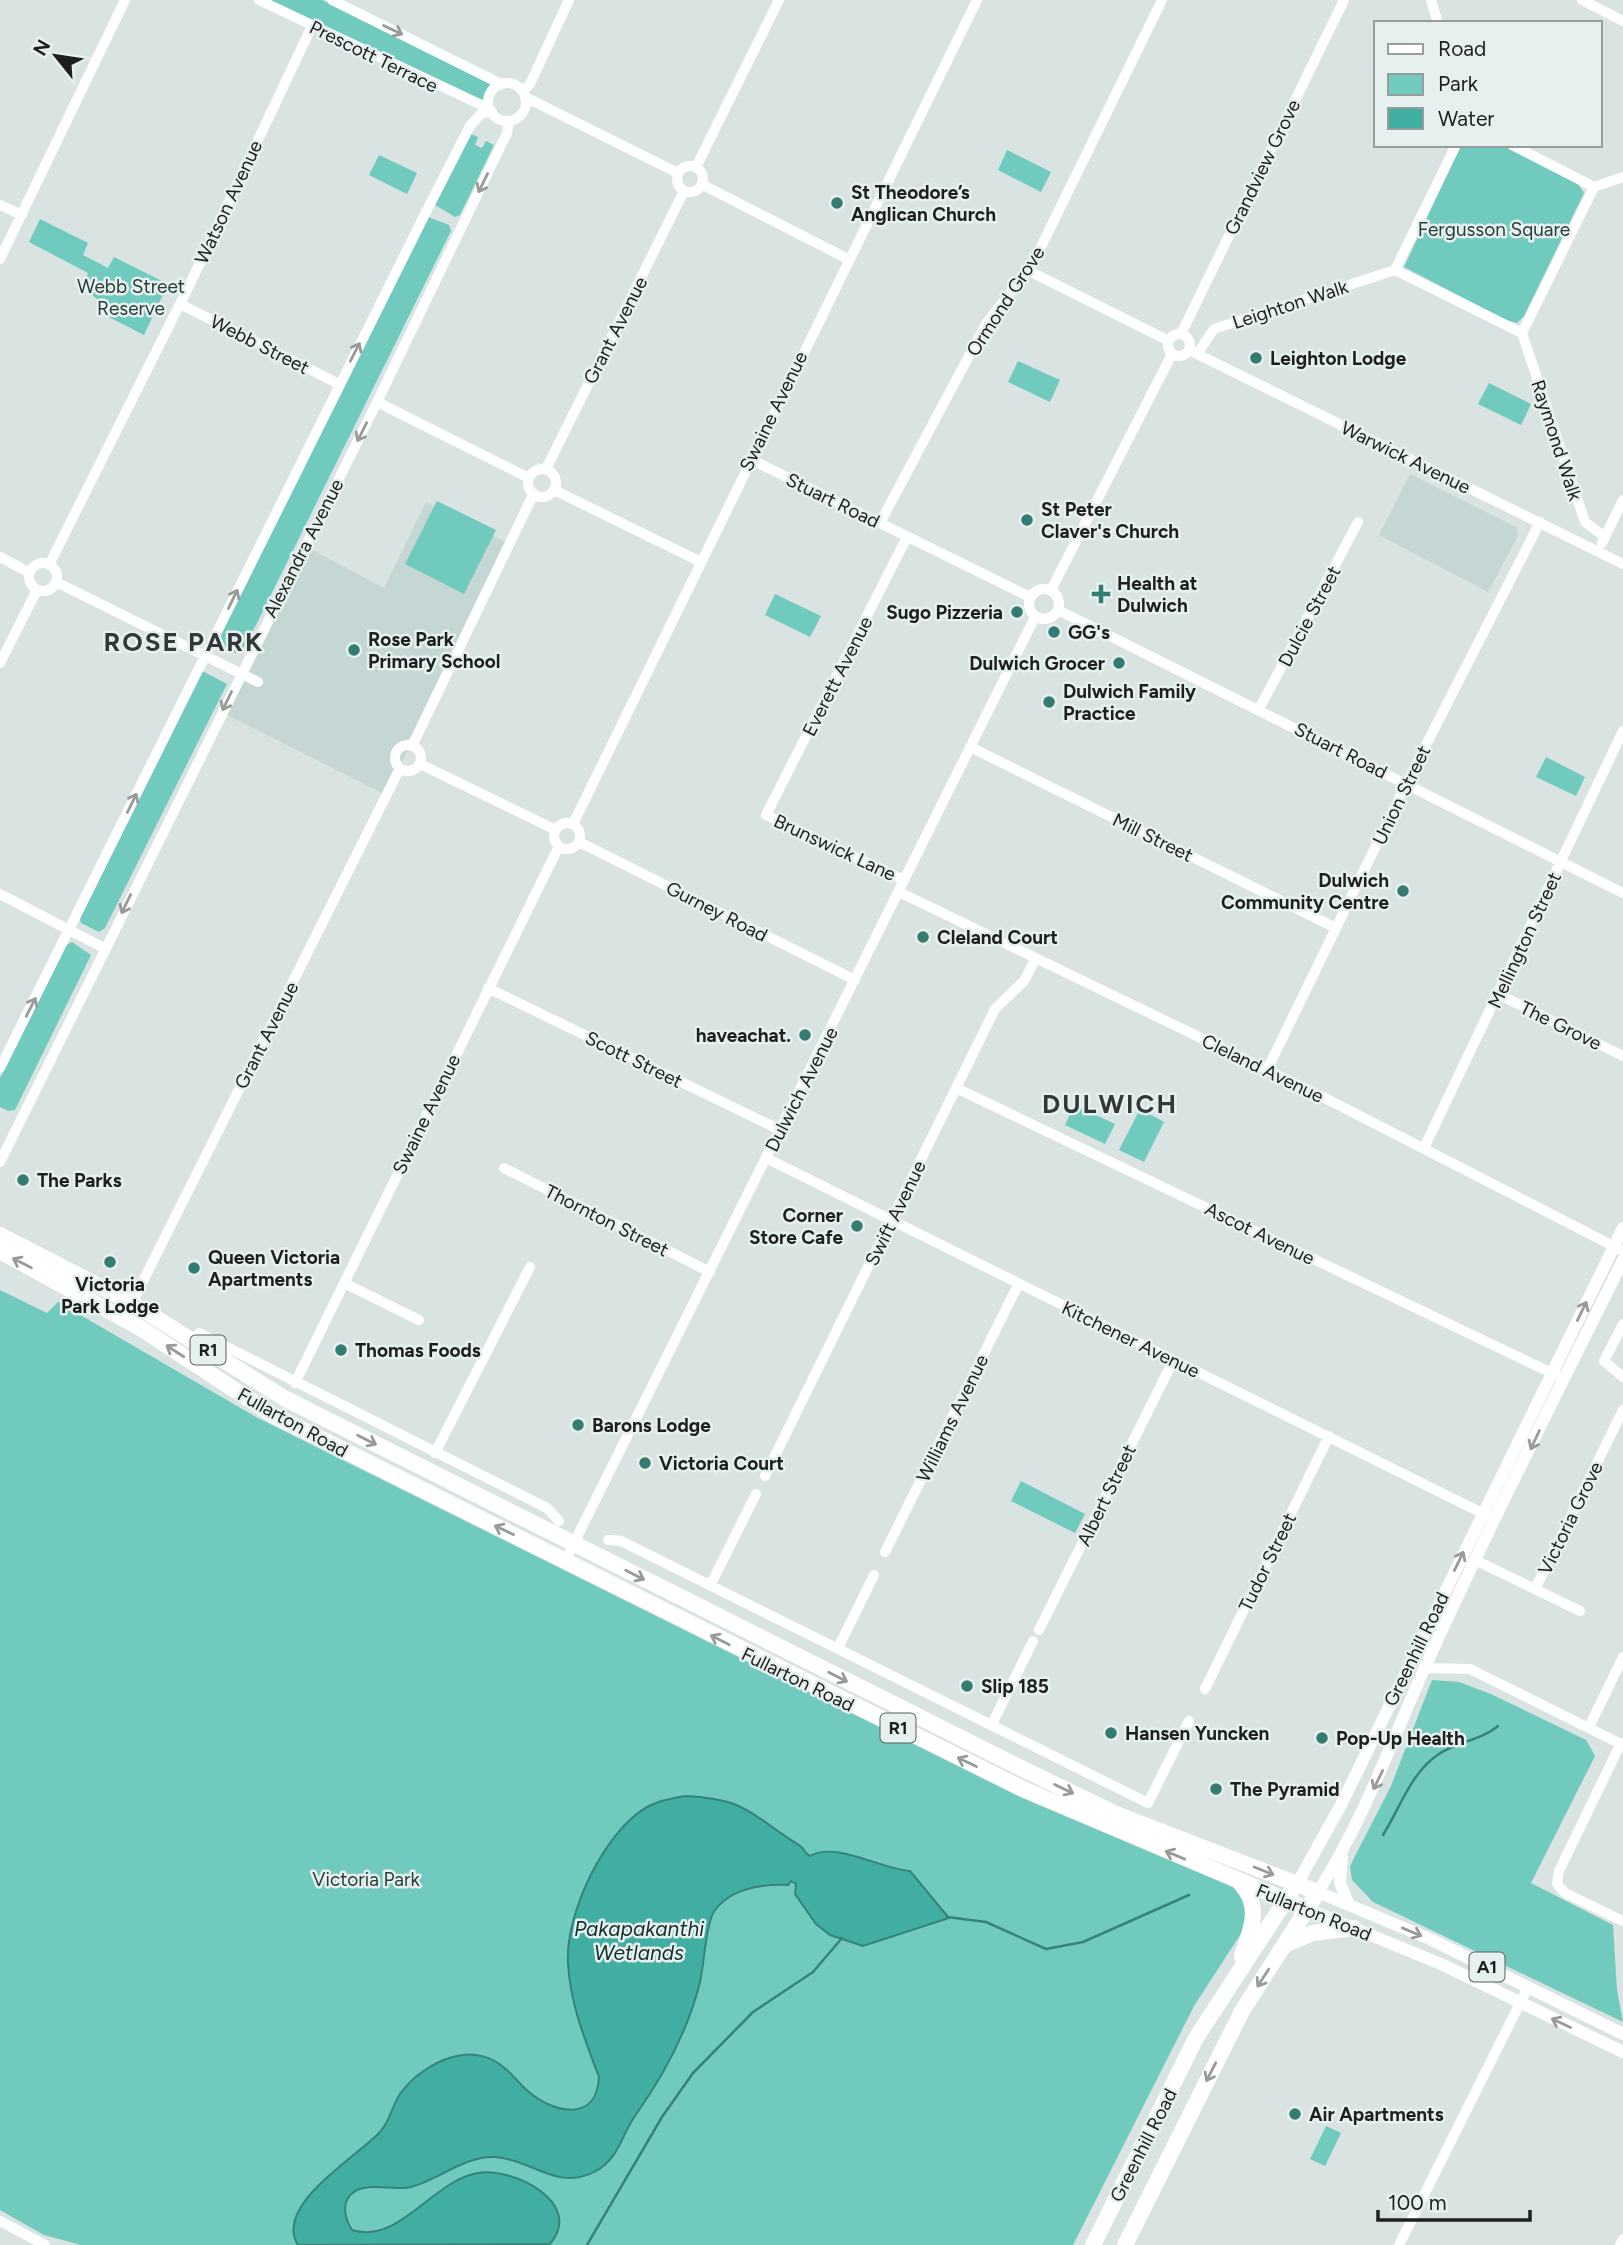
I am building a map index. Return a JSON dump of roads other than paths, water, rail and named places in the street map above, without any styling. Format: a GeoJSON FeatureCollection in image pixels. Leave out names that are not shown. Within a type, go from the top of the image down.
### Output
{"type":"FeatureCollection","features":[{"type":"Feature","properties":{"kind":"highway","name":"Fullarton Road"},"geometry":{"type":"LineString","coordinates":[[0,1235],[132,1303],[284,1398],[760,1638],[1116,1814],[1318,1892]]}},
{"type":"Feature","properties":{"kind":"highway","name":"Fullarton Road"},"geometry":{"type":"LineString","coordinates":[[0,1251],[125,1319],[273,1415],[751,1656],[1023,1789],[1307,1909]]}},
{"type":"Feature","properties":{"kind":"highway"},"geometry":{"type":"LineString","coordinates":[[125,1319],[132,1303]]}},
{"type":"Feature","properties":{"kind":"highway"},"geometry":{"type":"LineString","coordinates":[[328,1443],[337,1424]]}},
{"type":"Feature","properties":{"kind":"highway"},"geometry":{"type":"LineString","coordinates":[[751,1656],[760,1638]]}},
{"type":"Feature","properties":{"kind":"highway"},"geometry":{"type":"LineString","coordinates":[[1237,1971],[1254,1917],[1250,1894],[1238,1882]]}},
{"type":"Feature","properties":{"kind":"highway","name":"Greenhill Road"},"geometry":{"type":"LineString","coordinates":[[1093,2245],[1196,2038],[1237,1971],[1297,1884]]}},
{"type":"Feature","properties":{"kind":"highway","name":"Greenhill Road"},"geometry":{"type":"LineString","coordinates":[[1125,2245],[1242,2011],[1318,1892]]}},
{"type":"Feature","properties":{"kind":"highway"},"geometry":{"type":"LineString","coordinates":[[1284,1946],[1301,1935],[1354,1928]]}},
{"type":"Feature","properties":{"kind":"main road","name":"Greenhill Road"},"geometry":{"type":"LineString","coordinates":[[1297,1884],[1336,1816],[1551,1373],[1618,1249],[1623,1228]]}},
{"type":"Feature","properties":{"kind":"main road","name":"Greenhill Road"},"geometry":{"type":"LineString","coordinates":[[1318,1892],[1343,1853],[1388,1758],[1425,1668],[1623,1260]]}},
{"type":"Feature","properties":{"kind":"main road"},"geometry":{"type":"LineString","coordinates":[[1343,1853],[1340,1882],[1349,1905]]}},
{"type":"Feature","properties":{"kind":"main road","name":"Fullarton Road"},"geometry":{"type":"LineString","coordinates":[[1318,1892],[1430,1939],[1623,2035]]}},
{"type":"Feature","properties":{"kind":"main road","name":"Fullarton Road"},"geometry":{"type":"LineString","coordinates":[[1307,1909],[1441,1964],[1623,2052]]}},
{"type":"Feature","properties":{"kind":"street"},"geometry":{"type":"LineString","coordinates":[[0,259],[125,0]]}},
{"type":"Feature","properties":{"kind":"street","name":"Prescott Terrace"},"geometry":{"type":"LineString","coordinates":[[259,0],[491,111]]}},
{"type":"Feature","properties":{"kind":"street","name":"Prescott Terrace"},"geometry":{"type":"LineString","coordinates":[[332,0],[507,83]]}},
{"type":"Feature","properties":{"kind":"street"},"geometry":{"type":"LineString","coordinates":[[537,63],[525,76],[490,94],[491,111],[500,119],[509,121],[520,116],[537,63],[569,0]]}},
{"type":"Feature","properties":{"kind":"street"},"geometry":{"type":"LineString","coordinates":[[696,167],[779,0]]}},
{"type":"Feature","properties":{"kind":"street","name":"Swaine Avenue"},"geometry":{"type":"LineString","coordinates":[[573,824],[699,561],[977,0]]}},
{"type":"Feature","properties":{"kind":"street","name":"Ormond Grove"},"geometry":{"type":"LineString","coordinates":[[880,523],[986,324],[1027,270],[1162,0]]}},
{"type":"Feature","properties":{"kind":"street","name":"Grandview Grove"},"geometry":{"type":"LineString","coordinates":[[1181,334],[1344,0]]}},
{"type":"Feature","properties":{"kind":"street"},"geometry":{"type":"LineString","coordinates":[[1431,0],[1436,21]]}},
{"type":"Feature","properties":{"kind":"street"},"geometry":{"type":"LineString","coordinates":[[1582,0],[1623,21]]}},
{"type":"Feature","properties":{"kind":"street","name":"Watson Avenue"},"geometry":{"type":"LineString","coordinates":[[48,565],[180,304],[312,26]]}},
{"type":"Feature","properties":{"kind":"street"},"geometry":{"type":"LineString","coordinates":[[531,80],[534,91],[552,110]]}},
{"type":"Feature","properties":{"kind":"street"},"geometry":{"type":"LineString","coordinates":[[507,83],[524,98],[678,173]]}},
{"type":"Feature","properties":{"kind":"street"},"geometry":{"type":"LineString","coordinates":[[455,95],[470,114],[470,126]]}},
{"type":"Feature","properties":{"kind":"street"},"geometry":{"type":"LineString","coordinates":[[470,126],[482,113],[491,111]]}},
{"type":"Feature","properties":{"kind":"street","name":"Alexandra Avenue"},"geometry":{"type":"LineString","coordinates":[[0,1162],[240,673],[377,402],[507,133],[509,121]]}},
{"type":"Feature","properties":{"kind":"street","name":"Alexandra Avenue"},"geometry":{"type":"LineString","coordinates":[[0,1068],[470,126]]}},
{"type":"Feature","properties":{"kind":"street"},"geometry":{"type":"LineString","coordinates":[[1455,147],[1395,270],[1522,333],[1594,187],[1623,177]]}},
{"type":"Feature","properties":{"kind":"street"},"geometry":{"type":"LineString","coordinates":[[1515,147],[1594,187]]}},
{"type":"Feature","properties":{"kind":"street"},"geometry":{"type":"LineString","coordinates":[[678,173],[687,167],[696,167],[702,174],[703,185]]}},
{"type":"Feature","properties":{"kind":"street"},"geometry":{"type":"LineString","coordinates":[[678,173],[678,185],[684,191],[693,192],[703,185]]}},
{"type":"Feature","properties":{"kind":"street"},"geometry":{"type":"LineString","coordinates":[[703,185],[848,258]]}},
{"type":"Feature","properties":{"kind":"street","name":"Grant Avenue"},"geometry":{"type":"LineString","coordinates":[[545,470],[684,191]]}},
{"type":"Feature","properties":{"kind":"street"},"geometry":{"type":"LineString","coordinates":[[0,205],[22,215]]}},
{"type":"Feature","properties":{"kind":"street"},"geometry":{"type":"LineString","coordinates":[[1027,270],[1169,341]]}},
{"type":"Feature","properties":{"kind":"street","name":"Leighton Walk"},"geometry":{"type":"LineString","coordinates":[[1193,352],[1214,329],[1395,270]]}},
{"type":"Feature","properties":{"kind":"street","name":"Webb Street"},"geometry":{"type":"LineString","coordinates":[[180,304],[339,384]]}},
{"type":"Feature","properties":{"kind":"street","name":"Raymond Walk"},"geometry":{"type":"LineString","coordinates":[[1522,333],[1585,522],[1605,537]]}},
{"type":"Feature","properties":{"kind":"street"},"geometry":{"type":"LineString","coordinates":[[1051,590],[1171,354],[1169,341],[1174,335],[1181,334],[1190,341],[1193,352],[1180,356],[1171,354]]}},
{"type":"Feature","properties":{"kind":"street","name":"Warwick Avenue"},"geometry":{"type":"LineString","coordinates":[[1193,352],[1623,564]]}},
{"type":"Feature","properties":{"kind":"street"},"geometry":{"type":"LineString","coordinates":[[377,402],[528,478]]}},
{"type":"Feature","properties":{"kind":"street","name":"Stuart Road"},"geometry":{"type":"LineString","coordinates":[[750,459],[1030,597]]}},
{"type":"Feature","properties":{"kind":"street"},"geometry":{"type":"LineString","coordinates":[[545,470],[556,480],[554,490],[542,498],[533,495],[528,487],[528,478],[535,471],[545,470]]}},
{"type":"Feature","properties":{"kind":"street"},"geometry":{"type":"LineString","coordinates":[[554,490],[699,561]]}},
{"type":"Feature","properties":{"kind":"street"},"geometry":{"type":"LineString","coordinates":[[412,746],[533,495]]}},
{"type":"Feature","properties":{"kind":"street"},"geometry":{"type":"LineString","coordinates":[[1598,552],[1623,500]]}},
{"type":"Feature","properties":{"kind":"street","name":"Dulcie Street"},"geometry":{"type":"LineString","coordinates":[[1259,709],[1358,522]]}},
{"type":"Feature","properties":{"kind":"street","name":"Union Street"},"geometry":{"type":"LineString","coordinates":[[1267,1070],[1406,784],[1540,522]]}},
{"type":"Feature","properties":{"kind":"street","name":"Everett Avenue"},"geometry":{"type":"LineString","coordinates":[[766,814],[907,537]]}},
{"type":"Feature","properties":{"kind":"street"},"geometry":{"type":"LineString","coordinates":[[0,557],[30,573]]}},
{"type":"Feature","properties":{"kind":"street"},"geometry":{"type":"LineString","coordinates":[[39,564],[48,565],[56,573],[56,582],[46,591],[37,590],[30,582],[30,573],[39,564]]}},
{"type":"Feature","properties":{"kind":"street"},"geometry":{"type":"LineString","coordinates":[[56,582],[258,681]]}},
{"type":"Feature","properties":{"kind":"street"},"geometry":{"type":"LineString","coordinates":[[0,663],[37,590]]}},
{"type":"Feature","properties":{"kind":"street"},"geometry":{"type":"LineString","coordinates":[[1036,590],[1051,590],[1059,601],[1058,610],[1048,619],[1035,617],[1028,606],[1030,597],[1036,590]]}},
{"type":"Feature","properties":{"kind":"street","name":"Stuart Road"},"geometry":{"type":"LineString","coordinates":[[1058,610],[1623,893]]}},
{"type":"Feature","properties":{"kind":"street","name":"Dulwich Avenue"},"geometry":{"type":"LineString","coordinates":[[565,1561],[1035,617]]}},
{"type":"Feature","properties":{"kind":"street","name":"Mellington Street"},"geometry":{"type":"LineString","coordinates":[[1424,1148],[1622,733]]}},
{"type":"Feature","properties":{"kind":"street"},"geometry":{"type":"LineString","coordinates":[[405,746],[412,746],[419,751],[420,764],[409,771],[400,768],[396,760],[397,751],[405,746]]}},
{"type":"Feature","properties":{"kind":"street","name":"Mill Street"},"geometry":{"type":"LineString","coordinates":[[970,747],[1336,928]]}},
{"type":"Feature","properties":{"kind":"street"},"geometry":{"type":"LineString","coordinates":[[420,764],[556,830]]}},
{"type":"Feature","properties":{"kind":"street","name":"Grant Avenue"},"geometry":{"type":"LineString","coordinates":[[132,1303],[400,768]]}},
{"type":"Feature","properties":{"kind":"street","name":"Brunswick Lane"},"geometry":{"type":"LineString","coordinates":[[766,814],[904,880]]}},
{"type":"Feature","properties":{"kind":"street"},"geometry":{"type":"LineString","coordinates":[[562,824],[573,824],[579,830],[579,842],[572,848],[559,846],[554,838],[556,830],[562,824]]}},
{"type":"Feature","properties":{"kind":"street","name":"Gurney Road"},"geometry":{"type":"LineString","coordinates":[[579,842],[856,980]]}},
{"type":"Feature","properties":{"kind":"street","name":"Swaine Avenue"},"geometry":{"type":"LineString","coordinates":[[295,1383],[559,846]]}},
{"type":"Feature","properties":{"kind":"street","name":"Cleland Avenue"},"geometry":{"type":"LineString","coordinates":[[899,892],[1267,1070],[1618,1249]]}},
{"type":"Feature","properties":{"kind":"street"},"geometry":{"type":"LineString","coordinates":[[0,894],[104,948]]}},
{"type":"Feature","properties":{"kind":"street","name":"Swift Avenue"},"geometry":{"type":"LineString","coordinates":[[765,1476],[995,1009],[1024,981],[1036,958]]}},
{"type":"Feature","properties":{"kind":"street","name":"Scott Street"},"geometry":{"type":"LineString","coordinates":[[488,988],[780,1130]]}},
{"type":"Feature","properties":{"kind":"street","name":"The Grove"},"geometry":{"type":"LineString","coordinates":[[1498,995],[1623,1056]]}},
{"type":"Feature","properties":{"kind":"street","name":"Ascot Avenue"},"geometry":{"type":"LineString","coordinates":[[956,1088],[1564,1378]]}},
{"type":"Feature","properties":{"kind":"street","name":"Kitchener Avenue"},"geometry":{"type":"LineString","coordinates":[[766,1158],[1483,1512],[1496,1521]]}},
{"type":"Feature","properties":{"kind":"street","name":"Thornton Street"},"geometry":{"type":"LineString","coordinates":[[504,1168],[709,1272]]}},
{"type":"Feature","properties":{"kind":"street"},"geometry":{"type":"LineString","coordinates":[[435,1453],[530,1267]]}},
{"type":"Feature","properties":{"kind":"street"},"geometry":{"type":"LineString","coordinates":[[344,1283],[419,1320]]}},
{"type":"Feature","properties":{"kind":"street","name":"Williams Avenue"},"geometry":{"type":"LineString","coordinates":[[885,1552],[1018,1283]]}},
{"type":"Feature","properties":{"kind":"street"},"geometry":{"type":"LineString","coordinates":[[1623,1324],[1604,1361],[1623,1377]]}},
{"type":"Feature","properties":{"kind":"street","name":"Fullarton Road"},"geometry":{"type":"LineString","coordinates":[[199,1333],[547,1508],[559,1521]]}},
{"type":"Feature","properties":{"kind":"street","name":"Albert Street"},"geometry":{"type":"LineString","coordinates":[[992,1724],[1173,1361]]}},
{"type":"Feature","properties":{"kind":"street","name":"Fullarton Road"},"geometry":{"type":"LineString","coordinates":[[337,1424],[345,1408]]}},
{"type":"Feature","properties":{"kind":"street","name":"Victoria Grove"},"geometry":{"type":"LineString","coordinates":[[1535,1589],[1623,1410]]}},
{"type":"Feature","properties":{"kind":"street","name":"Tudor Street"},"geometry":{"type":"LineString","coordinates":[[1205,1689],[1329,1436]]}},
{"type":"Feature","properties":{"kind":"street"},"geometry":{"type":"LineString","coordinates":[[712,1584],[756,1493]]}},
{"type":"Feature","properties":{"kind":"street"},"geometry":{"type":"LineString","coordinates":[[608,1540],[621,1541],[712,1584],[1148,1803],[1189,1721]]}},
{"type":"Feature","properties":{"kind":"street","name":"Victoria Grove"},"geometry":{"type":"LineString","coordinates":[[1476,1561],[1580,1611]]}},
{"type":"Feature","properties":{"kind":"street"},"geometry":{"type":"LineString","coordinates":[[838,1648],[874,1575]]}},
{"type":"Feature","properties":{"kind":"street","name":"Fullarton Road"},"geometry":{"type":"LineString","coordinates":[[760,1638],[771,1615]]}},
{"type":"Feature","properties":{"kind":"street"},"geometry":{"type":"LineString","coordinates":[[1589,1727],[1623,1657]]}},
{"type":"Feature","properties":{"kind":"street"},"geometry":{"type":"LineString","coordinates":[[1425,1668],[1470,1669],[1622,1744],[1559,1871],[1557,1884],[1565,1892],[1623,1921]]}},
{"type":"Feature","properties":{"kind":"street"},"geometry":{"type":"LineString","coordinates":[[1399,2245],[1528,1987]]}},
{"type":"Feature","properties":{"kind":"street"},"geometry":{"type":"LineString","coordinates":[[0,2221],[44,2244]]}},
{"type":"Feature","properties":{"kind":"street"},"geometry":{"type":"LineString","coordinates":[[1620,2245],[1623,2239]]}},
{"type":"Feature","properties":{"kind":"water","name":"Pakapakanthi Wetlands"},"geometry":{"type":"Polygon","coordinates":[[[685,1796],[723,1801],[748,1810],[799,1845],[810,1856],[820,1852],[832,1852],[910,1871],[949,1918],[863,1946],[830,1935],[816,1924],[795,1894],[796,1884],[791,1881],[788,1885],[768,1885],[739,1892],[722,1903],[712,1916],[700,1982],[682,2035],[656,2085],[630,2124],[615,2153],[604,2166],[582,2177],[570,2178],[557,2177],[509,2159],[485,2157],[411,2187],[360,2189],[350,2196],[345,2205],[347,2221],[352,2230],[369,2232],[401,2220],[462,2178],[478,2173],[509,2176],[540,2191],[552,2202],[558,2215],[558,2229],[550,2244],[298,2245],[293,2230],[297,2214],[307,2198],[337,2168],[380,2132],[405,2087],[436,2064],[462,2055],[483,2056],[498,2063],[539,2100],[551,2105],[573,2110],[591,2101],[599,2077],[579,2021],[569,1978],[569,1943],[573,1921],[591,1875],[617,1833],[649,1806],[685,1796]]]}},
{"type":"Feature","properties":{"kind":"waterway"},"geometry":{"type":"LineString","coordinates":[[1383,1835],[1413,1780],[1429,1762],[1446,1750],[1484,1735],[1498,1726]]}},
{"type":"Feature","properties":{"kind":"waterway"},"geometry":{"type":"LineString","coordinates":[[947,1917],[986,1922],[1046,1949],[1083,1942],[1189,1895]]}},
{"type":"Feature","properties":{"kind":"waterway"},"geometry":{"type":"LineString","coordinates":[[587,2245],[662,2117],[693,2073],[753,2012],[813,1972],[842,1938]]}},
{"type":"Feature","properties":{"kind":"place","name":"St Theodore’s Anglican Church"},"geometry":{"type":"Point","coordinates":[837,203]}},
{"type":"Feature","properties":{"kind":"place","name":"Leighton Lodge"},"geometry":{"type":"Point","coordinates":[1256,358]}},
{"type":"Feature","properties":{"kind":"place","name":"St Peter Claver's Church"},"geometry":{"type":"Point","coordinates":[1027,520]}},
{"type":"Feature","properties":{"kind":"place","name":"Health at Dulwich"},"geometry":{"type":"Point","coordinates":[1101,594]}},
{"type":"Feature","properties":{"kind":"place","name":"Sugo Pizzeria"},"geometry":{"type":"Point","coordinates":[1017,612]}},
{"type":"Feature","properties":{"kind":"place","name":"GG's"},"geometry":{"type":"Point","coordinates":[1054,632]}},
{"type":"Feature","properties":{"kind":"place","name":"Rose Park Primary School"},"geometry":{"type":"Point","coordinates":[354,650]}},
{"type":"Feature","properties":{"kind":"place","name":"Dulwich Grocer"},"geometry":{"type":"Point","coordinates":[1119,663]}},
{"type":"Feature","properties":{"kind":"place","name":"Dulwich Family Practice"},"geometry":{"type":"Point","coordinates":[1049,702]}},
{"type":"Feature","properties":{"kind":"place","name":"Dulwich Community Centre"},"geometry":{"type":"Point","coordinates":[1403,891]}},
{"type":"Feature","properties":{"kind":"place","name":"Cleland Court"},"geometry":{"type":"Point","coordinates":[923,937]}},
{"type":"Feature","properties":{"kind":"place","name":"haveachat."},"geometry":{"type":"Point","coordinates":[805,1035]}},
{"type":"Feature","properties":{"kind":"place","name":"The Parks"},"geometry":{"type":"Point","coordinates":[23,1180]}},
{"type":"Feature","properties":{"kind":"place","name":"Corner Store Cafe"},"geometry":{"type":"Point","coordinates":[857,1226]}},
{"type":"Feature","properties":{"kind":"place","name":"Victoria Park Lodge"},"geometry":{"type":"Point","coordinates":[110,1262]}},
{"type":"Feature","properties":{"kind":"place","name":"Queen Victoria Apartments"},"geometry":{"type":"Point","coordinates":[194,1268]}},
{"type":"Feature","properties":{"kind":"place","name":"Thomas Foods"},"geometry":{"type":"Point","coordinates":[341,1350]}},
{"type":"Feature","properties":{"kind":"place","name":"Barons Lodge"},"geometry":{"type":"Point","coordinates":[578,1425]}},
{"type":"Feature","properties":{"kind":"place","name":"Victoria Court"},"geometry":{"type":"Point","coordinates":[645,1463]}},
{"type":"Feature","properties":{"kind":"place","name":"Slip 185"},"geometry":{"type":"Point","coordinates":[967,1686]}},
{"type":"Feature","properties":{"kind":"place","name":"Hansen Yuncken"},"geometry":{"type":"Point","coordinates":[1111,1733]}},
{"type":"Feature","properties":{"kind":"place","name":"Pop-Up Health"},"geometry":{"type":"Point","coordinates":[1322,1738]}},
{"type":"Feature","properties":{"kind":"place","name":"The Pyramid"},"geometry":{"type":"Point","coordinates":[1216,1789]}},
{"type":"Feature","properties":{"kind":"place","name":"Air Apartments"},"geometry":{"type":"Point","coordinates":[1295,2114]}},
{"type":"Feature","properties":{"kind":"district","name":"ROSE PARK"},"geometry":{"type":"Point","coordinates":[184,642]}},
{"type":"Feature","properties":{"kind":"district","name":"DULWICH"},"geometry":{"type":"Point","coordinates":[1110,1104]}},
{"type":"Feature","properties":{"kind":"park label","name":"Fergusson Square"},"geometry":{"type":"Point","coordinates":[1494,229]}},
{"type":"Feature","properties":{"kind":"park label","name":"Webb Street Reserve"},"geometry":{"type":"Point","coordinates":[131,297]}},
{"type":"Feature","properties":{"kind":"park label","name":"Victoria Park"},"geometry":{"type":"Point","coordinates":[366,1879]}}]}
